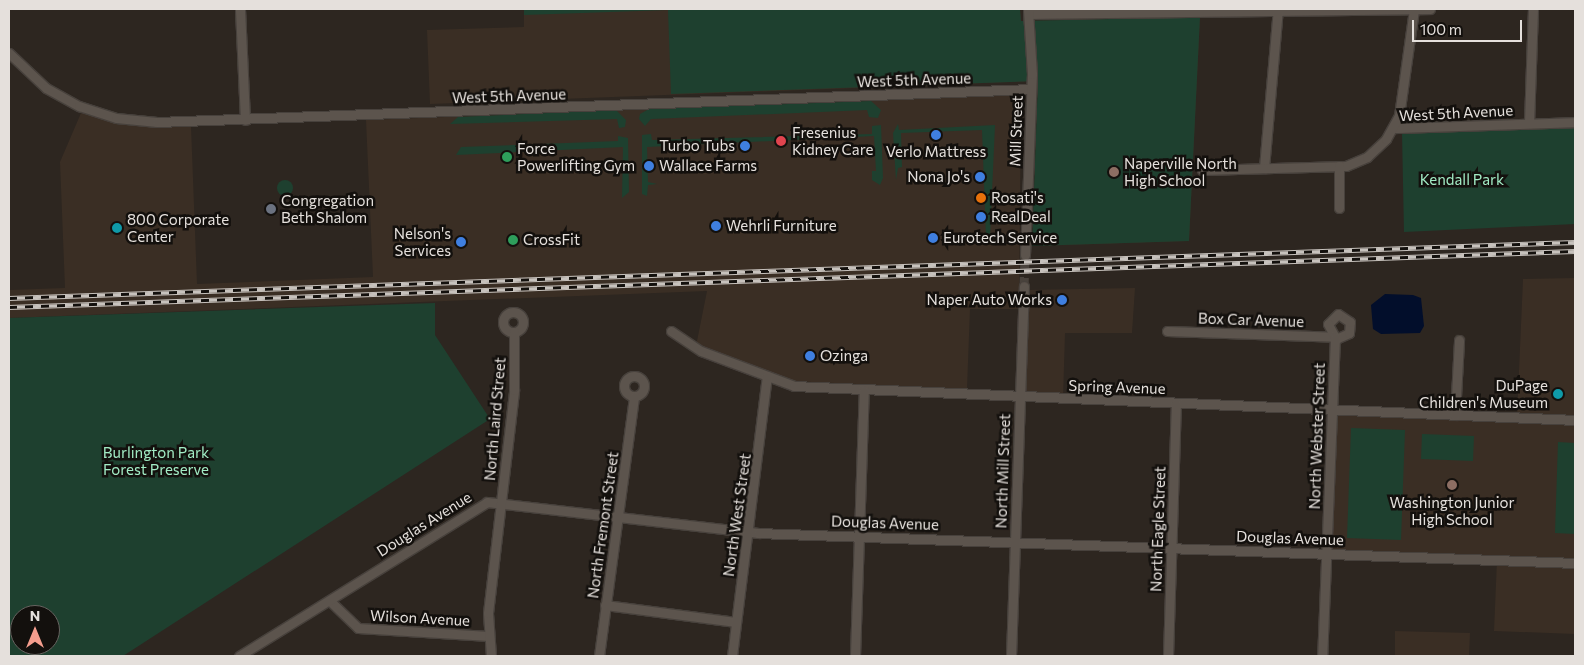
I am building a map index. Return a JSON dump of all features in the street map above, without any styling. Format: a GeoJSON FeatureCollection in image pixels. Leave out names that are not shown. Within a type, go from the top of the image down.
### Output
{"type":"FeatureCollection","features":[{"type":"Feature","properties":{"kind":"street"},"geometry":{"type":"LineString","coordinates":[[240,9],[245,120]]}},
{"type":"Feature","properties":{"kind":"street"},"geometry":{"type":"LineString","coordinates":[[1028,12],[1430,9]]}},
{"type":"Feature","properties":{"kind":"street"},"geometry":{"type":"LineString","coordinates":[[1529,123],[1533,9]]}},
{"type":"Feature","properties":{"kind":"street"},"geometry":{"type":"LineString","coordinates":[[1264,168],[1278,10]]}},
{"type":"Feature","properties":{"kind":"street"},"geometry":{"type":"LineString","coordinates":[[1395,128],[1401,108],[1414,10]]}},
{"type":"Feature","properties":{"kind":"street","name":"Mill Street"},"geometry":{"type":"LineString","coordinates":[[1025,255],[1031,90],[1028,12]]}},
{"type":"Feature","properties":{"kind":"street","name":"West 5th Avenue"},"geometry":{"type":"LineString","coordinates":[[9,53],[46,88],[98,114],[157,122],[1031,90]]}},
{"type":"Feature","properties":{"kind":"street","name":"West 5th Avenue"},"geometry":{"type":"LineString","coordinates":[[1202,170],[1339,166],[1367,157],[1395,128],[1575,122]]}},
{"type":"Feature","properties":{"kind":"street"},"geometry":{"type":"LineString","coordinates":[[1339,166],[1339,208]]}},
{"type":"Feature","properties":{"kind":"street","name":"North Mill Street"},"geometry":{"type":"LineString","coordinates":[[1011,656],[1024,286]]}},
{"type":"Feature","properties":{"kind":"street","name":"Spring Avenue"},"geometry":{"type":"LineString","coordinates":[[671,331],[701,351],[794,386],[1575,420]]}},
{"type":"Feature","properties":{"kind":"street","name":"Box Car Avenue"},"geometry":{"type":"LineString","coordinates":[[1167,331],[1334,337]]}},
{"type":"Feature","properties":{"kind":"street","name":"North Laird Street"},"geometry":{"type":"LineString","coordinates":[[491,656],[489,604],[514,390],[514,332]]}},
{"type":"Feature","properties":{"kind":"street","name":"North Webster Street"},"geometry":{"type":"LineString","coordinates":[[1322,656],[1334,337]]}},
{"type":"Feature","properties":{"kind":"street"},"geometry":{"type":"LineString","coordinates":[[1455,415],[1459,340]]}},
{"type":"Feature","properties":{"kind":"street","name":"North West Street"},"geometry":{"type":"LineString","coordinates":[[732,656],[767,376]]}},
{"type":"Feature","properties":{"kind":"street"},"geometry":{"type":"LineString","coordinates":[[855,656],[864,390]]}},
{"type":"Feature","properties":{"kind":"street","name":"North Fremont Street"},"geometry":{"type":"LineString","coordinates":[[598,656],[634,396]]}},
{"type":"Feature","properties":{"kind":"street","name":"North Eagle Street"},"geometry":{"type":"LineString","coordinates":[[1168,656],[1176,403]]}},
{"type":"Feature","properties":{"kind":"street","name":"Douglas Avenue"},"geometry":{"type":"LineString","coordinates":[[239,656],[330,601],[478,505],[501,502],[749,532],[1575,563]]}},
{"type":"Feature","properties":{"kind":"street","name":"Wilson Avenue"},"geometry":{"type":"LineString","coordinates":[[330,601],[358,628],[489,636]]}},
{"type":"Feature","properties":{"kind":"street"},"geometry":{"type":"LineString","coordinates":[[606,605],[736,622]]}},
{"type":"Feature","properties":{"kind":"shaded area","name":"Naperville North High School"},"geometry":{"type":"Polygon","coordinates":[[[524,9],[1020,9],[1021,21],[1200,17],[1189,241],[1032,246],[1038,81],[430,104],[427,30],[524,27],[524,9]]]}},
{"type":"Feature","properties":{"kind":"shaded area"},"geometry":{"type":"Polygon","coordinates":[[[1021,95],[1019,309],[970,309],[967,389],[790,381],[696,346],[707,291],[9,318],[9,290],[65,288],[60,162],[81,113],[132,126],[191,126],[197,284],[373,277],[366,120],[1021,95]]]}},
{"type":"Feature","properties":{"kind":"shaded area","name":"Washington Junior High School"},"geometry":{"type":"Polygon","coordinates":[[[1575,278],[1575,634],[1494,631],[1497,560],[1327,552],[1332,409],[1517,417],[1523,279],[1575,278]]]}},
{"type":"Feature","properties":{"kind":"shaded area"},"geometry":{"type":"Polygon","coordinates":[[[1135,288],[1132,333],[1065,333],[1063,399],[1022,398],[1026,290],[1135,288]]]}},
{"type":"Feature","properties":{"kind":"shaded area"},"geometry":{"type":"Polygon","coordinates":[[[1395,631],[1470,633],[1469,656],[1395,656],[1395,631]]]}},
{"type":"Feature","properties":{"kind":"green space","name":"Naperville North High School"},"geometry":{"type":"Polygon","coordinates":[[[524,9],[1020,9],[1021,21],[1200,17],[1189,241],[1032,246],[1038,81],[671,94],[668,10],[524,15],[524,9]]]}},
{"type":"Feature","properties":{"kind":"green space"},"geometry":{"type":"Polygon","coordinates":[[[871,101],[881,110],[878,118],[869,117],[867,110],[651,119],[645,126],[639,119],[640,114],[649,109],[871,101]]]}},
{"type":"Feature","properties":{"kind":"green space"},"geometry":{"type":"Polygon","coordinates":[[[616,110],[626,120],[625,127],[619,128],[617,119],[450,124],[458,117],[616,110]]]}},
{"type":"Feature","properties":{"kind":"green space"},"geometry":{"type":"Polygon","coordinates":[[[898,124],[899,130],[995,125],[990,237],[986,238],[982,130],[901,133],[902,167],[898,168],[896,180],[893,133],[898,124]]]}},
{"type":"Feature","properties":{"kind":"green space"},"geometry":{"type":"Polygon","coordinates":[[[881,125],[883,178],[880,185],[872,180],[872,171],[876,171],[874,136],[647,147],[648,182],[657,184],[648,185],[647,196],[642,194],[642,135],[651,134],[652,140],[872,134],[872,126],[881,125]]]}},
{"type":"Feature","properties":{"kind":"green space","name":"Kendall Park"},"geometry":{"type":"Polygon","coordinates":[[[1575,126],[1575,224],[1404,232],[1402,132],[1575,126]]]}},
{"type":"Feature","properties":{"kind":"green space"},"geometry":{"type":"Polygon","coordinates":[[[618,136],[628,138],[629,192],[622,198],[623,147],[456,155],[461,147],[618,141],[618,136]]]}},
{"type":"Feature","properties":{"kind":"green space"},"geometry":{"type":"Polygon","coordinates":[[[282,180],[288,180],[293,185],[291,194],[282,196],[277,191],[277,185],[282,180]]]}},
{"type":"Feature","properties":{"kind":"green space","name":"Burlington Park Forest Preserve"},"geometry":{"type":"Polygon","coordinates":[[[435,303],[435,335],[490,419],[123,656],[9,656],[9,318],[435,303]]]}},
{"type":"Feature","properties":{"kind":"green space"},"geometry":{"type":"Polygon","coordinates":[[[1351,428],[1405,430],[1401,540],[1347,538],[1351,428]]]}},
{"type":"Feature","properties":{"kind":"green space"},"geometry":{"type":"Polygon","coordinates":[[[1422,434],[1474,436],[1473,461],[1421,459],[1422,434]]]}},
{"type":"Feature","properties":{"kind":"green space"},"geometry":{"type":"Polygon","coordinates":[[[1558,442],[1575,443],[1575,534],[1555,533],[1558,442]]]}},
{"type":"Feature","properties":{"kind":"water"},"geometry":{"type":"Polygon","coordinates":[[[1385,294],[1413,295],[1421,298],[1424,326],[1420,333],[1381,334],[1373,329],[1371,305],[1385,294]]]}},
{"type":"Feature","properties":{"kind":"tunnel"},"geometry":{"type":"LineString","coordinates":[[1024,286],[1025,255]]}},
{"type":"Feature","properties":{"kind":"railway"},"geometry":{"type":"LineString","coordinates":[[9,298],[1575,242]]}},
{"type":"Feature","properties":{"kind":"railway"},"geometry":{"type":"LineString","coordinates":[[9,307],[1575,251]]}},
{"type":"Feature","properties":{"kind":"place","name":"Verlo Mattress"},"geometry":{"type":"Point","coordinates":[936,135]}},
{"type":"Feature","properties":{"kind":"place","name":"Fresenius Kidney Care"},"geometry":{"type":"Point","coordinates":[781,141]}},
{"type":"Feature","properties":{"kind":"place","name":"Turbo Tubs"},"geometry":{"type":"Point","coordinates":[745,146]}},
{"type":"Feature","properties":{"kind":"place","name":"Force Powerlifting Gym"},"geometry":{"type":"Point","coordinates":[507,157]}},
{"type":"Feature","properties":{"kind":"place","name":"Wallace Farms"},"geometry":{"type":"Point","coordinates":[649,166]}},
{"type":"Feature","properties":{"kind":"place","name":"Naperville North High School"},"geometry":{"type":"Point","coordinates":[1114,172]}},
{"type":"Feature","properties":{"kind":"place","name":"Nona Jo's"},"geometry":{"type":"Point","coordinates":[980,177]}},
{"type":"Feature","properties":{"kind":"place","name":"Rosati's"},"geometry":{"type":"Point","coordinates":[981,198]}},
{"type":"Feature","properties":{"kind":"place","name":"Congregation Beth Shalom"},"geometry":{"type":"Point","coordinates":[271,209]}},
{"type":"Feature","properties":{"kind":"place","name":"RealDeal"},"geometry":{"type":"Point","coordinates":[981,217]}},
{"type":"Feature","properties":{"kind":"place","name":"Wehrli Furniture"},"geometry":{"type":"Point","coordinates":[716,226]}},
{"type":"Feature","properties":{"kind":"place","name":"800 Corporate Center"},"geometry":{"type":"Point","coordinates":[117,228]}},
{"type":"Feature","properties":{"kind":"place","name":"Eurotech Service"},"geometry":{"type":"Point","coordinates":[933,238]}},
{"type":"Feature","properties":{"kind":"place","name":"CrossFit"},"geometry":{"type":"Point","coordinates":[513,240]}},
{"type":"Feature","properties":{"kind":"place","name":"Nelson's Services"},"geometry":{"type":"Point","coordinates":[461,242]}},
{"type":"Feature","properties":{"kind":"place","name":"Naper Auto Works"},"geometry":{"type":"Point","coordinates":[1062,300]}},
{"type":"Feature","properties":{"kind":"place","name":"Ozinga"},"geometry":{"type":"Point","coordinates":[810,356]}},
{"type":"Feature","properties":{"kind":"place","name":"DuPage Children's Museum"},"geometry":{"type":"Point","coordinates":[1558,394]}},
{"type":"Feature","properties":{"kind":"place","name":"Washington Junior High School"},"geometry":{"type":"Point","coordinates":[1452,485]}}]}
